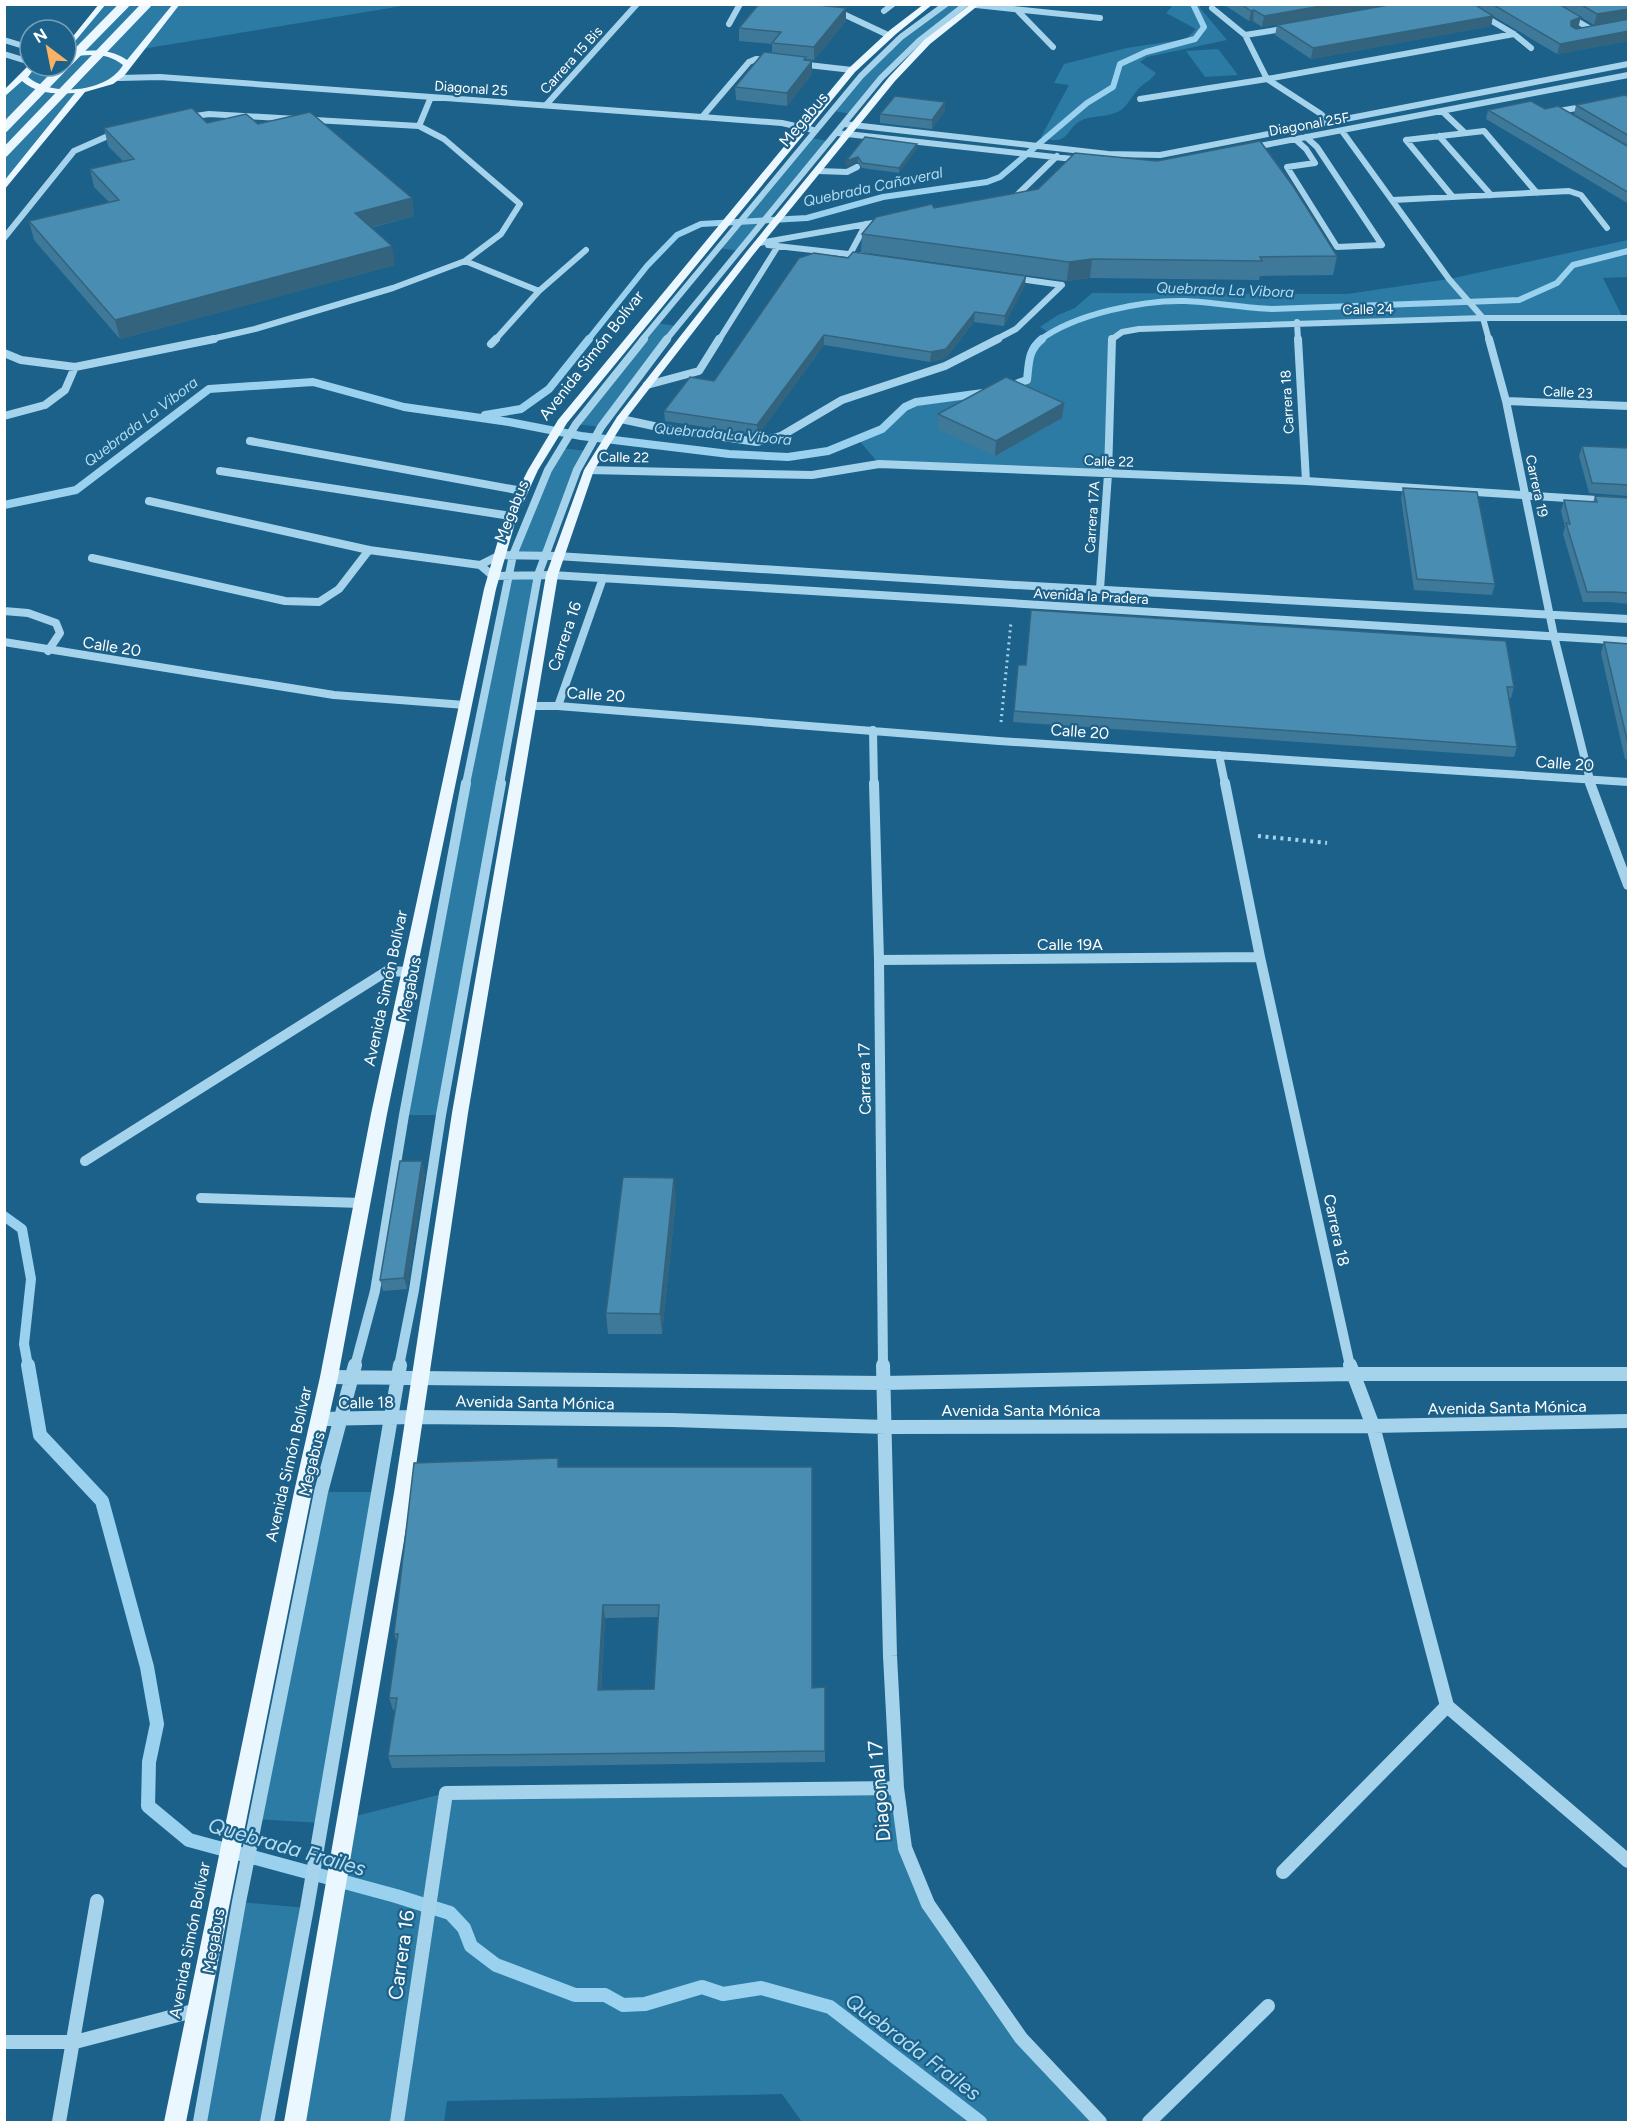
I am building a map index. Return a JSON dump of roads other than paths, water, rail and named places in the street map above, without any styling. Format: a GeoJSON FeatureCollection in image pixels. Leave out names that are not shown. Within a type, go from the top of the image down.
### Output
{"type":"FeatureCollection","features":[{"type":"Feature","properties":{"kind":"main road"},"geometry":{"type":"LineString","coordinates":[[78,38],[104,4]]}},
{"type":"Feature","properties":{"kind":"main road"},"geometry":{"type":"LineString","coordinates":[[78,52],[125,4]]}},
{"type":"Feature","properties":{"kind":"main road"},"geometry":{"type":"LineString","coordinates":[[4,153],[147,4]]}},
{"type":"Feature","properties":{"kind":"main road"},"geometry":{"type":"LineString","coordinates":[[26,78],[26,81],[35,87],[61,91],[100,86],[119,78],[177,4]]}},
{"type":"Feature","properties":{"kind":"main road","name":"Avenida Simón Bolívar"},"geometry":{"type":"LineString","coordinates":[[175,2122],[197,2010],[228,1901],[246,1817],[303,1491],[330,1377],[362,1203],[465,705],[500,576],[500,555],[511,516],[522,490],[562,422],[721,228],[806,129],[852,70],[888,36],[930,4]]}},
{"type":"Feature","properties":{"kind":"main road"},"geometry":{"type":"LineString","coordinates":[[295,2122],[403,1493],[460,1113],[552,575],[551,556],[589,470],[614,429],[647,385],[854,125],[920,49],[977,5]]}},
{"type":"Feature","properties":{"kind":"main road"},"geometry":{"type":"LineString","coordinates":[[78,53],[110,55],[118,58],[127,67]]}},
{"type":"Feature","properties":{"kind":"main road"},"geometry":{"type":"LineString","coordinates":[[4,94],[21,78]]}},
{"type":"Feature","properties":{"kind":"main road"},"geometry":{"type":"LineString","coordinates":[[4,128],[52,78]]}},
{"type":"Feature","properties":{"kind":"main road"},"geometry":{"type":"LineString","coordinates":[[4,187],[82,90]]}},
{"type":"Feature","properties":{"kind":"street","name":"Carrera 15 Bis"},"geometry":{"type":"LineString","coordinates":[[546,105],[637,4]]}},
{"type":"Feature","properties":{"kind":"street"},"geometry":{"type":"LineString","coordinates":[[729,24],[741,4]]}},
{"type":"Feature","properties":{"kind":"street"},"geometry":{"type":"LineString","coordinates":[[822,4],[888,36]]}},
{"type":"Feature","properties":{"kind":"street"},"geometry":{"type":"LineString","coordinates":[[884,11],[892,4]]}},
{"type":"Feature","properties":{"kind":"street","name":"Megabus"},"geometry":{"type":"LineString","coordinates":[[246,1817],[321,1492],[375,1291],[404,1115],[481,705],[500,576],[513,555],[548,470],[576,424],[734,230],[884,52],[945,4]]}},
{"type":"Feature","properties":{"kind":"street","name":"Megabus"},"geometry":{"type":"LineString","coordinates":[[267,2122],[307,1908],[414,1290],[441,1115],[538,575],[551,556],[587,451],[601,427],[677,326],[843,124],[904,55],[966,4]]}},
{"type":"Feature","properties":{"kind":"street"},"geometry":{"type":"LineString","coordinates":[[1463,4],[1514,34],[1531,48]]}},
{"type":"Feature","properties":{"kind":"street"},"geometry":{"type":"LineString","coordinates":[[1548,4],[1594,31]]}},
{"type":"Feature","properties":{"kind":"street"},"geometry":{"type":"LineString","coordinates":[[977,5],[1100,18]]}},
{"type":"Feature","properties":{"kind":"street"},"geometry":{"type":"LineString","coordinates":[[1212,8],[1245,36],[1267,79],[1321,114],[1330,123]]}},
{"type":"Feature","properties":{"kind":"street"},"geometry":{"type":"LineString","coordinates":[[1017,10],[1053,47]]}},
{"type":"Feature","properties":{"kind":"street"},"geometry":{"type":"LineString","coordinates":[[1245,36],[1301,26]]}},
{"type":"Feature","properties":{"kind":"street"},"geometry":{"type":"LineString","coordinates":[[1584,32],[1605,28]]}},
{"type":"Feature","properties":{"kind":"street"},"geometry":{"type":"LineString","coordinates":[[1140,99],[1267,79],[1514,34]]}},
{"type":"Feature","properties":{"kind":"street"},"geometry":{"type":"LineString","coordinates":[[702,117],[749,62],[756,59],[777,61]]}},
{"type":"Feature","properties":{"kind":"street"},"geometry":{"type":"LineString","coordinates":[[788,62],[852,70]]}},
{"type":"Feature","properties":{"kind":"street","name":"Diagonal 25F"},"geometry":{"type":"LineString","coordinates":[[854,125],[1143,156],[1167,154],[1629,64]]}},
{"type":"Feature","properties":{"kind":"street","name":"Diagonal 25"},"geometry":{"type":"LineString","coordinates":[[127,67],[159,77]]}},
{"type":"Feature","properties":{"kind":"street","name":"Diagonal 25F"},"geometry":{"type":"LineString","coordinates":[[1239,150],[1629,75]]}},
{"type":"Feature","properties":{"kind":"street","name":"Diagonal 25"},"geometry":{"type":"LineString","coordinates":[[119,78],[159,77],[782,123],[847,135]]}},
{"type":"Feature","properties":{"kind":"street"},"geometry":{"type":"LineString","coordinates":[[1617,77],[1629,84]]}},
{"type":"Feature","properties":{"kind":"street"},"geometry":{"type":"LineString","coordinates":[[418,126],[432,97]]}},
{"type":"Feature","properties":{"kind":"street"},"geometry":{"type":"LineString","coordinates":[[1569,117],[1559,111],[1594,104]]}},
{"type":"Feature","properties":{"kind":"street"},"geometry":{"type":"LineString","coordinates":[[1442,111],[1466,133]]}},
{"type":"Feature","properties":{"kind":"street"},"geometry":{"type":"LineString","coordinates":[[4,353],[21,360],[75,367],[161,351],[255,329],[393,288],[465,261],[501,234],[520,204],[444,139],[418,126],[209,114],[179,118]]}},
{"type":"Feature","properties":{"kind":"street","name":"Diagonal 25"},"geometry":{"type":"LineString","coordinates":[[782,123],[812,120],[854,125]]}},
{"type":"Feature","properties":{"kind":"street","name":"Carrera 19"},"geometry":{"type":"LineString","coordinates":[[1330,123],[1326,126],[1327,128],[1342,131],[1457,288],[1483,318],[1506,401],[1554,636],[1589,780],[1629,885]]}},
{"type":"Feature","properties":{"kind":"street"},"geometry":{"type":"LineString","coordinates":[[4,238],[74,151],[99,138],[129,129]]}},
{"type":"Feature","properties":{"kind":"street"},"geometry":{"type":"LineString","coordinates":[[1452,196],[1406,140],[1484,131],[1537,193]]}},
{"type":"Feature","properties":{"kind":"street"},"geometry":{"type":"LineString","coordinates":[[847,135],[879,141],[1094,161]]}},
{"type":"Feature","properties":{"kind":"street"},"geometry":{"type":"LineString","coordinates":[[1439,136],[1491,195]]}},
{"type":"Feature","properties":{"kind":"street"},"geometry":{"type":"LineString","coordinates":[[1295,139],[1306,149],[1315,163],[1287,167],[1337,247],[1382,246],[1317,147],[1306,137]]}},
{"type":"Feature","properties":{"kind":"street"},"geometry":{"type":"LineString","coordinates":[[1002,200],[1014,198],[1064,149]]}},
{"type":"Feature","properties":{"kind":"street"},"geometry":{"type":"LineString","coordinates":[[1153,163],[1164,163]]}},
{"type":"Feature","properties":{"kind":"street"},"geometry":{"type":"LineString","coordinates":[[818,171],[847,172],[857,167]]}},
{"type":"Feature","properties":{"kind":"street"},"geometry":{"type":"LineString","coordinates":[[1393,200],[1569,191],[1581,195],[1607,228]]}},
{"type":"Feature","properties":{"kind":"street"},"geometry":{"type":"LineString","coordinates":[[759,243],[889,220]]}},
{"type":"Feature","properties":{"kind":"street"},"geometry":{"type":"LineString","coordinates":[[850,254],[866,224]]}},
{"type":"Feature","properties":{"kind":"street"},"geometry":{"type":"LineString","coordinates":[[759,243],[874,258]]}},
{"type":"Feature","properties":{"kind":"street"},"geometry":{"type":"LineString","coordinates":[[647,385],[699,371],[778,246]]}},
{"type":"Feature","properties":{"kind":"street"},"geometry":{"type":"LineString","coordinates":[[491,344],[539,291],[586,250]]}},
{"type":"Feature","properties":{"kind":"street"},"geometry":{"type":"LineString","coordinates":[[465,261],[539,291]]}},
{"type":"Feature","properties":{"kind":"street"},"geometry":{"type":"LineString","coordinates":[[621,419],[663,429],[757,442],[781,436],[842,400],[945,366],[1008,334],[1062,285],[1003,276]]}},
{"type":"Feature","properties":{"kind":"street","name":"Calle 24"},"geometry":{"type":"LineString","coordinates":[[1111,339],[1122,332],[1139,328],[1483,318],[1629,318]]}},
{"type":"Feature","properties":{"kind":"street","name":"Carrera 18"},"geometry":{"type":"LineString","coordinates":[[1297,322],[1306,481]]}},
{"type":"Feature","properties":{"kind":"street","name":"Carrera 17A"},"geometry":{"type":"LineString","coordinates":[[1100,589],[1108,474],[1111,339]]}},
{"type":"Feature","properties":{"kind":"street"},"geometry":{"type":"LineString","coordinates":[[4,416],[45,405],[65,390],[75,367]]}},
{"type":"Feature","properties":{"kind":"street","name":"Calle 23"},"geometry":{"type":"LineString","coordinates":[[1506,401],[1629,406]]}},
{"type":"Feature","properties":{"kind":"street"},"geometry":{"type":"LineString","coordinates":[[250,441],[522,490]]}},
{"type":"Feature","properties":{"kind":"street","name":"Calle 22"},"geometry":{"type":"LineString","coordinates":[[589,470],[812,475],[879,464],[1306,481],[1629,502]]}},
{"type":"Feature","properties":{"kind":"street"},"geometry":{"type":"LineString","coordinates":[[220,471],[511,516]]}},
{"type":"Feature","properties":{"kind":"street"},"geometry":{"type":"LineString","coordinates":[[149,501],[369,550],[480,565],[500,576]]}},
{"type":"Feature","properties":{"kind":"street"},"geometry":{"type":"LineString","coordinates":[[92,558],[285,601],[319,602],[339,589],[369,550]]}},
{"type":"Feature","properties":{"kind":"street"},"geometry":{"type":"LineString","coordinates":[[480,565],[500,555]]}},
{"type":"Feature","properties":{"kind":"street","name":"Avenida la Pradera"},"geometry":{"type":"LineString","coordinates":[[500,555],[551,556],[1629,619]]}},
{"type":"Feature","properties":{"kind":"street","name":"Avenida la Pradera"},"geometry":{"type":"LineString","coordinates":[[500,576],[552,575],[1629,641]]}},
{"type":"Feature","properties":{"kind":"street","name":"Carrera 16"},"geometry":{"type":"LineString","coordinates":[[558,706],[603,578]]}},
{"type":"Feature","properties":{"kind":"street"},"geometry":{"type":"LineString","coordinates":[[4,612],[28,613],[56,623],[60,633],[48,651]]}},
{"type":"Feature","properties":{"kind":"street","name":"Calle 20"},"geometry":{"type":"LineString","coordinates":[[4,642],[48,651],[334,694],[465,705]]}},
{"type":"Feature","properties":{"kind":"street","name":"Calle 20"},"geometry":{"type":"LineString","coordinates":[[530,706],[558,706],[999,741],[1629,783]]}},
{"type":"Feature","properties":{"kind":"street","name":"Carrera 17"},"geometry":{"type":"LineString","coordinates":[[873,730],[879,960],[885,1427]]}},
{"type":"Feature","properties":{"kind":"street","name":"Carrera 18"},"geometry":{"type":"LineString","coordinates":[[1219,755],[1260,957],[1352,1374],[1373,1426],[1447,1706]]}},
{"type":"Feature","properties":{"kind":"street","name":"Calle 19A"},"geometry":{"type":"LineString","coordinates":[[879,960],[1260,957]]}},
{"type":"Feature","properties":{"kind":"street"},"geometry":{"type":"LineString","coordinates":[[85,1161],[387,971],[410,972]]}},
{"type":"Feature","properties":{"kind":"street"},"geometry":{"type":"LineString","coordinates":[[201,1198],[362,1203]]}},
{"type":"Feature","properties":{"kind":"street","name":"Avenida Santa Mónica"},"geometry":{"type":"LineString","coordinates":[[420,1379],[883,1383],[1352,1374],[1629,1374]]}},
{"type":"Feature","properties":{"kind":"street","name":"Calle 18"},"geometry":{"type":"LineString","coordinates":[[330,1377],[420,1379]]}},
{"type":"Feature","properties":{"kind":"street","name":"Calle 18"},"geometry":{"type":"LineString","coordinates":[[320,1419],[414,1417]]}},
{"type":"Feature","properties":{"kind":"street","name":"Avenida Santa Mónica"},"geometry":{"type":"LineString","coordinates":[[414,1417],[672,1420],[885,1427],[1373,1426],[1629,1421]]}},
{"type":"Feature","properties":{"kind":"street","name":"Diagonal 17"},"geometry":{"type":"LineString","coordinates":[[885,1427],[890,1656],[897,1788],[905,1848],[928,1904],[1020,2038],[1100,2122]]}},
{"type":"Feature","properties":{"kind":"street"},"geometry":{"type":"LineString","coordinates":[[1283,1872],[1447,1706],[1629,1862]]}},
{"type":"Feature","properties":{"kind":"street","name":"Carrera 16"},"geometry":{"type":"LineString","coordinates":[[397,2122],[446,1792],[897,1788]]}},
{"type":"Feature","properties":{"kind":"street"},"geometry":{"type":"LineString","coordinates":[[59,2122],[75,2042],[97,1901]]}},
{"type":"Feature","properties":{"kind":"street","name":"Megabus"},"geometry":{"type":"LineString","coordinates":[[200,2122],[228,1901]]}},
{"type":"Feature","properties":{"kind":"street"},"geometry":{"type":"LineString","coordinates":[[1149,2122],[1268,2006]]}},
{"type":"Feature","properties":{"kind":"street"},"geometry":{"type":"LineString","coordinates":[[4,2042],[75,2042],[197,2010]]}},
{"type":"Feature","properties":{"kind":"waterway","name":"Quebrada Cañaveral"},"geometry":{"type":"LineString","coordinates":[[588,340],[647,266],[677,235],[701,224],[807,218],[883,197],[987,182],[1000,177],[1087,103],[1113,87],[1120,64],[1146,52],[1195,39],[1204,27],[1193,4]]}},
{"type":"Feature","properties":{"kind":"waterway","name":"Quebrada La Vibora"},"geometry":{"type":"LineString","coordinates":[[1040,340],[1071,323],[1090,316],[1129,306],[1168,301],[1272,309],[1519,300],[1557,283],[1573,265],[1628,251]]}},
{"type":"Feature","properties":{"kind":"waterway","name":"Quebrada Cañaveral"},"geometry":{"type":"LineString","coordinates":[[485,415],[521,409],[549,389],[589,339]]}},
{"type":"Feature","properties":{"kind":"waterway","name":"Quebrada La Vibora"},"geometry":{"type":"LineString","coordinates":[[1007,387],[1027,380],[1032,352],[1042,339]]}},
{"type":"Feature","properties":{"kind":"waterway","name":"Quebrada La Vibora"},"geometry":{"type":"LineString","coordinates":[[4,505],[76,490],[209,389],[313,382],[404,407],[509,422],[581,436],[729,454],[788,457],[828,451],[882,429],[905,407],[916,402],[983,393]]}},
{"type":"Feature","properties":{"kind":"waterway","name":"Quebrada Frailes"},"geometry":{"type":"LineString","coordinates":[[4,1216],[22,1229],[31,1279],[24,1344],[28,1366]]}},
{"type":"Feature","properties":{"kind":"waterway","name":"Quebrada Frailes"},"geometry":{"type":"LineString","coordinates":[[28,1365],[40,1435],[102,1501],[147,1667],[157,1724],[149,1762],[148,1806],[189,1840],[396,1896],[450,1913],[464,1928],[471,1946],[496,1965],[575,1995],[605,1995],[623,2005],[645,2004],[702,1987],[723,1994],[761,1988],[830,2007],[980,2122]]}}]}
